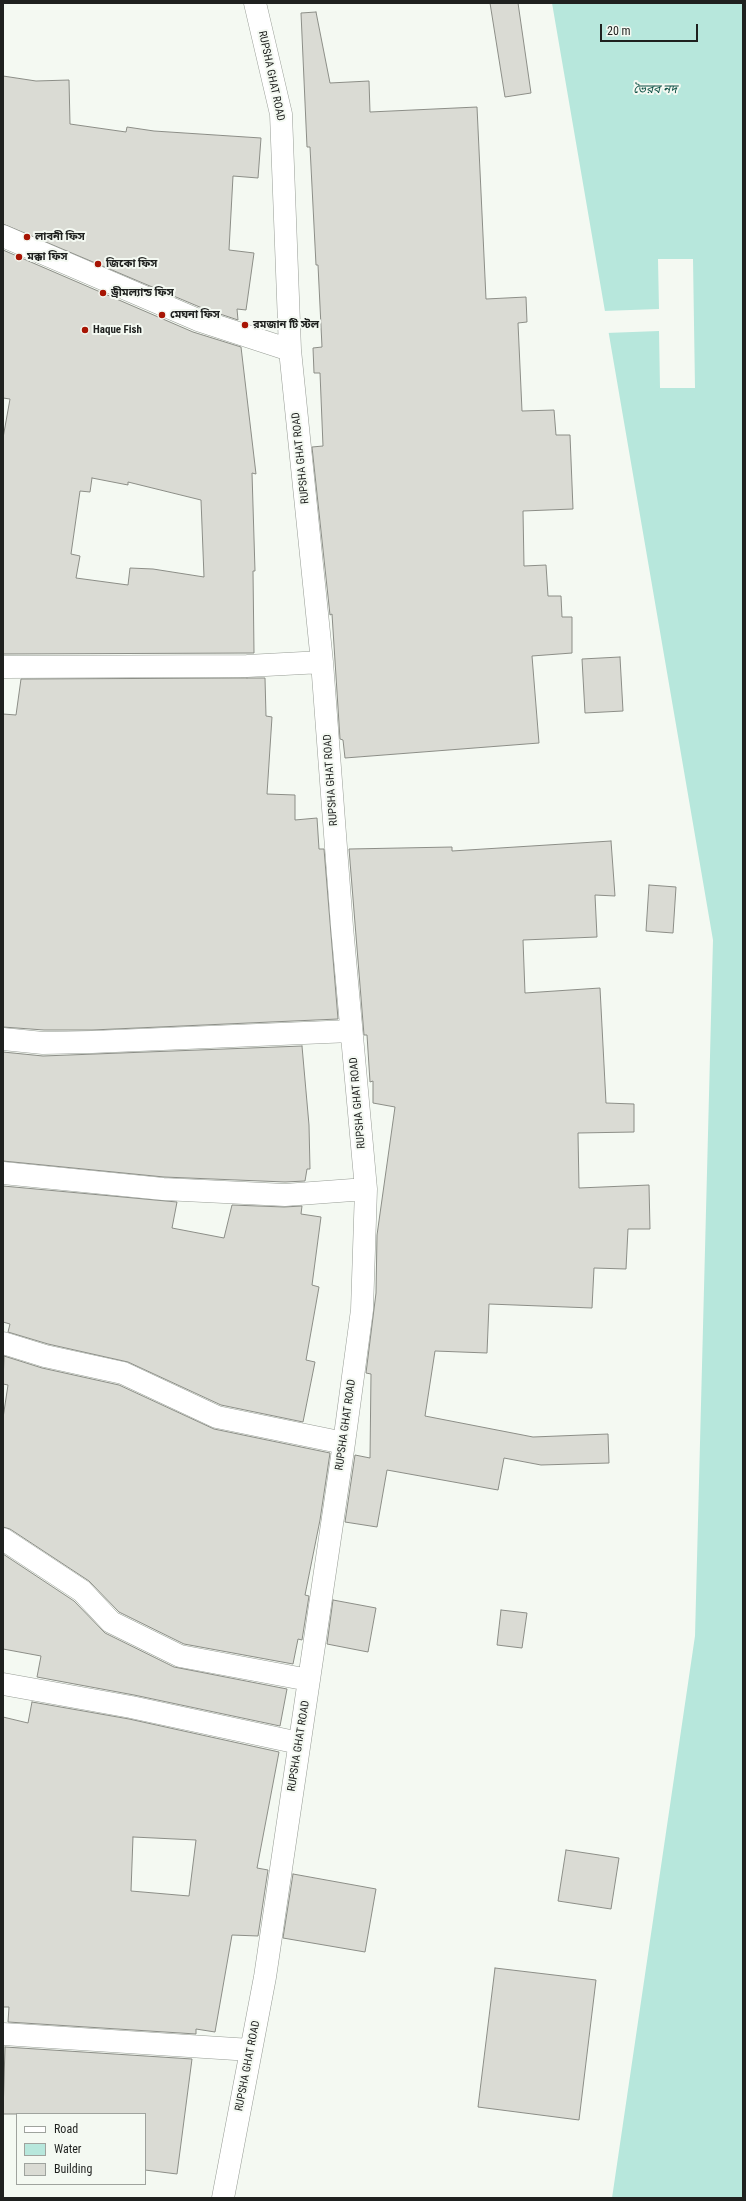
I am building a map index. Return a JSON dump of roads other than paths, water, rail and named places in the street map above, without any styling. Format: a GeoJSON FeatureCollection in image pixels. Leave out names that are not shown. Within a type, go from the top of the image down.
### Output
{"type":"FeatureCollection","features":[{"type":"Feature","properties":{"kind":"street","name":"RUPSHA GHAT ROAD"},"geometry":{"type":"LineString","coordinates":[[223,2198],[265,1977],[344,1443],[362,1310],[366,1189],[351,1031],[322,662],[290,350],[281,114],[255,3]]}},
{"type":"Feature","properties":{"kind":"street"},"geometry":{"type":"LineString","coordinates":[[3,236],[198,320],[290,350]]}},
{"type":"Feature","properties":{"kind":"street"},"geometry":{"type":"LineString","coordinates":[[3,667],[247,666],[322,662]]}},
{"type":"Feature","properties":{"kind":"street"},"geometry":{"type":"LineString","coordinates":[[3,1039],[43,1043],[92,1042],[351,1031]]}},
{"type":"Feature","properties":{"kind":"street"},"geometry":{"type":"LineString","coordinates":[[3,1173],[163,1189],[285,1195],[366,1189]]}},
{"type":"Feature","properties":{"kind":"street"},"geometry":{"type":"LineString","coordinates":[[3,1343],[45,1356],[123,1373],[217,1417],[344,1443]]}},
{"type":"Feature","properties":{"kind":"street"},"geometry":{"type":"LineString","coordinates":[[3,1539],[82,1591],[111,1622],[180,1656],[309,1680]]}},
{"type":"Feature","properties":{"kind":"street"},"geometry":{"type":"LineString","coordinates":[[3,1684],[131,1707],[300,1743]]}},
{"type":"Feature","properties":{"kind":"street"},"geometry":{"type":"LineString","coordinates":[[3,2034],[251,2050]]}},
{"type":"Feature","properties":{"kind":"water","name":"ভৈরব নদ"},"geometry":{"type":"Polygon","coordinates":[[[552,3],[743,3],[743,2198],[612,2198],[695,1636],[713,940],[552,3]]]}},
{"type":"Feature","properties":{"kind":"place","name":"লাবনী ফিস"},"geometry":{"type":"Point","coordinates":[27,237]}},
{"type":"Feature","properties":{"kind":"place","name":"মক্কা ফিস"},"geometry":{"type":"Point","coordinates":[19,257]}},
{"type":"Feature","properties":{"kind":"place","name":"জিকো ফিস"},"geometry":{"type":"Point","coordinates":[98,264]}},
{"type":"Feature","properties":{"kind":"place","name":"ড্রীমল্যান্ড ফিস"},"geometry":{"type":"Point","coordinates":[103,293]}},
{"type":"Feature","properties":{"kind":"place","name":"মেঘনা ফিস"},"geometry":{"type":"Point","coordinates":[162,315]}},
{"type":"Feature","properties":{"kind":"place","name":"রমজান টি স্টল"},"geometry":{"type":"Point","coordinates":[245,325]}},
{"type":"Feature","properties":{"kind":"place","name":"Haque Fish"},"geometry":{"type":"Point","coordinates":[85,330]}}]}
